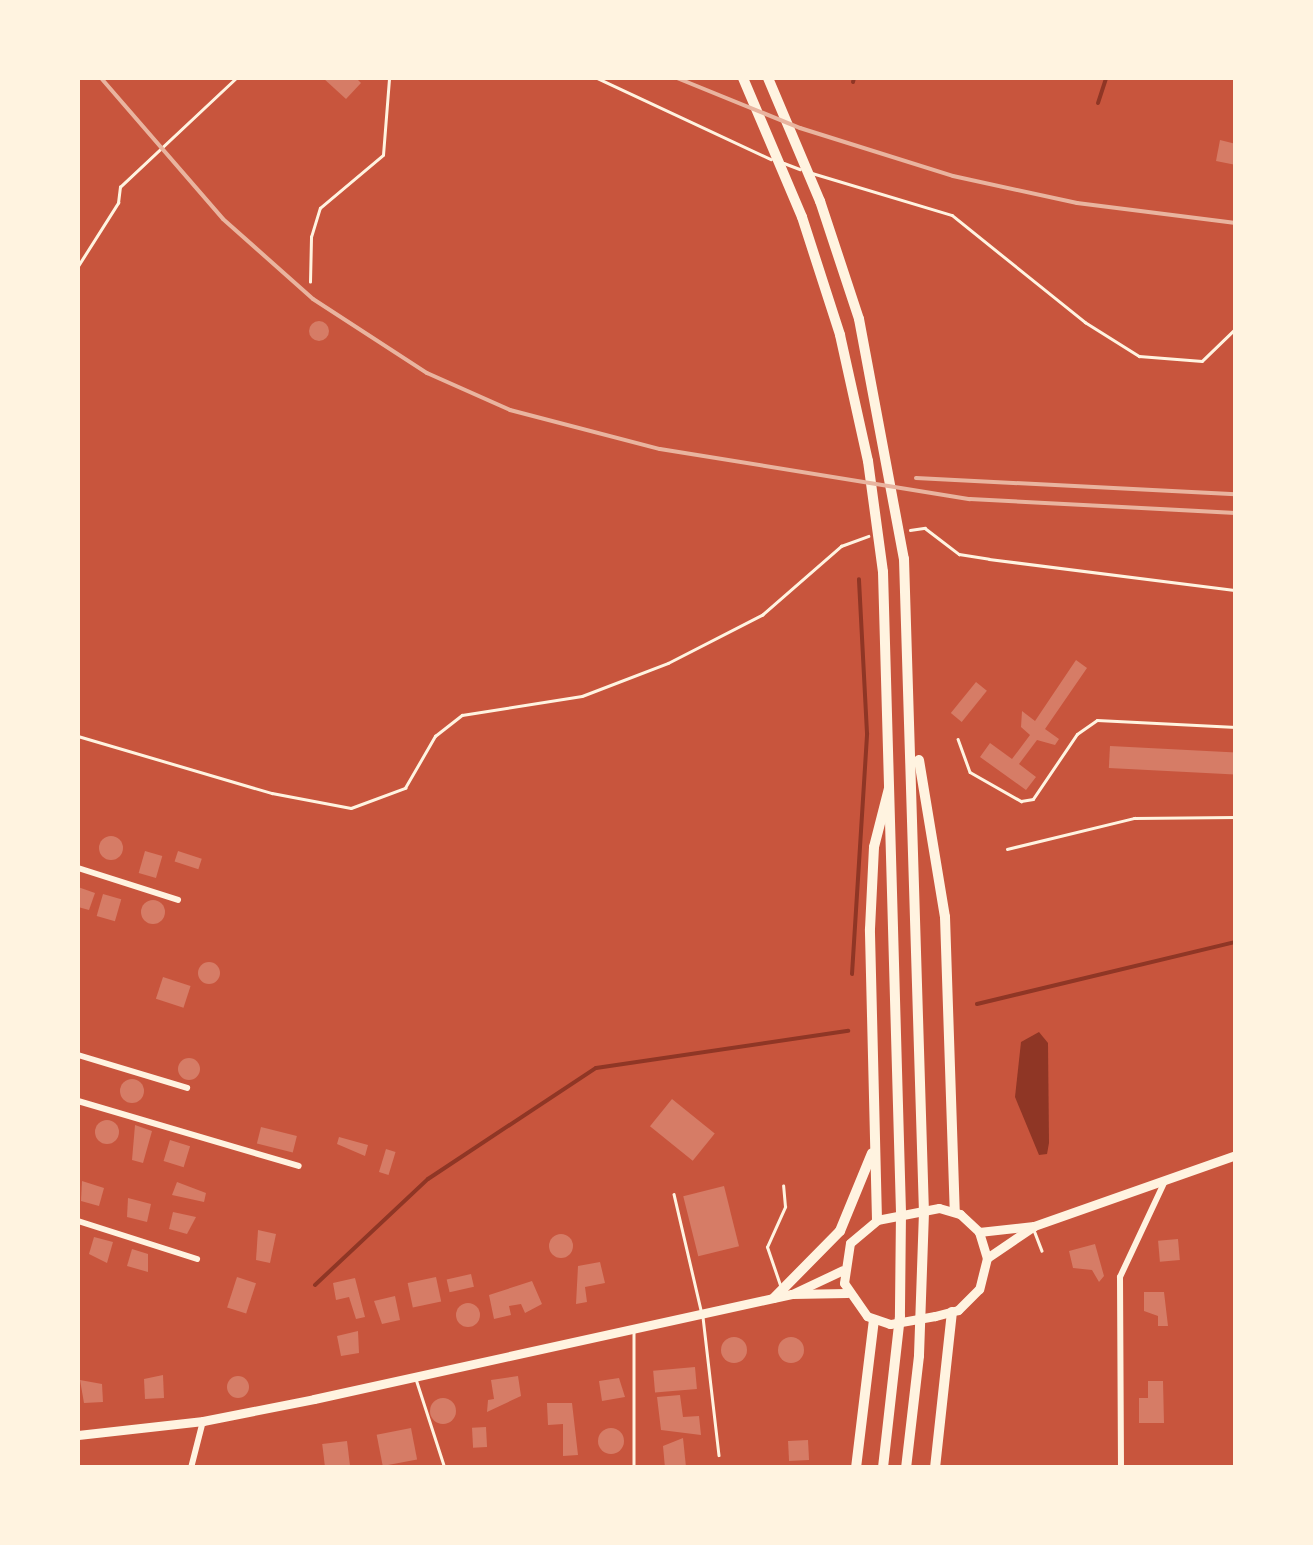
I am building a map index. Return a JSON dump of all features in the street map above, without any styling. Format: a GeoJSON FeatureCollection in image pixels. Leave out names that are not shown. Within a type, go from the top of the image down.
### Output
{"type":"FeatureCollection","features":[{"type":"Feature","properties":{"kind":"main road"},"geometry":{"type":"LineString","coordinates":[[743,78],[796,201],[836,320],[868,460],[882,572],[892,773],[901,1177],[896,1358],[883,1468]]}},
{"type":"Feature","properties":{"kind":"main road"},"geometry":{"type":"LineString","coordinates":[[768,78],[820,201],[859,319],[890,458],[904,559],[914,736],[923,1174],[919,1356],[906,1468]]}},
{"type":"Feature","properties":{"kind":"main road"},"geometry":{"type":"LineString","coordinates":[[914,736],[936,831],[945,917],[955,1212]]}},
{"type":"Feature","properties":{"kind":"main road"},"geometry":{"type":"LineString","coordinates":[[877,1220],[871,894],[874,847],[892,773]]}},
{"type":"Feature","properties":{"kind":"main road"},"geometry":{"type":"LineString","coordinates":[[783,1294],[840,1231],[876,1143]]}},
{"type":"Feature","properties":{"kind":"main road"},"geometry":{"type":"LineString","coordinates":[[979,1232],[1034,1226],[1236,1155]]}},
{"type":"Feature","properties":{"kind":"main road"},"geometry":{"type":"LineString","coordinates":[[920,1209],[955,1212],[979,1232],[988,1258],[980,1289],[952,1312],[902,1323],[874,1320],[848,1293],[843,1270],[850,1243],[877,1220],[920,1209]]}},
{"type":"Feature","properties":{"kind":"main road"},"geometry":{"type":"LineString","coordinates":[[988,1258],[1034,1226]]}},
{"type":"Feature","properties":{"kind":"main road"},"geometry":{"type":"LineString","coordinates":[[78,1434],[203,1421],[416,1378],[783,1294],[843,1270]]}},
{"type":"Feature","properties":{"kind":"main road"},"geometry":{"type":"LineString","coordinates":[[783,1294],[848,1293]]}},
{"type":"Feature","properties":{"kind":"main road"},"geometry":{"type":"LineString","coordinates":[[934,1468],[952,1312]]}},
{"type":"Feature","properties":{"kind":"main road"},"geometry":{"type":"LineString","coordinates":[[856,1468],[874,1320]]}},
{"type":"Feature","properties":{"kind":"street"},"geometry":{"type":"LineString","coordinates":[[78,868],[178,900]]}},
{"type":"Feature","properties":{"kind":"street"},"geometry":{"type":"LineString","coordinates":[[78,1055],[187,1088]]}},
{"type":"Feature","properties":{"kind":"street"},"geometry":{"type":"LineString","coordinates":[[78,1102],[299,1166]]}},
{"type":"Feature","properties":{"kind":"street"},"geometry":{"type":"LineString","coordinates":[[1121,1468],[1120,1277],[1165,1180]]}},
{"type":"Feature","properties":{"kind":"street"},"geometry":{"type":"LineString","coordinates":[[78,1221],[198,1259]]}},
{"type":"Feature","properties":{"kind":"street"},"geometry":{"type":"LineString","coordinates":[[191,1468],[203,1421]]}},
{"type":"Feature","properties":{"kind":"lane"},"geometry":{"type":"LineString","coordinates":[[310,282],[311,237],[320,208],[383,155],[388,78]]}},
{"type":"Feature","properties":{"kind":"lane"},"geometry":{"type":"LineString","coordinates":[[598,78],[774,160],[952,215],[1085,322],[1139,356],[1197,363],[1220,348],[1236,328]]}},
{"type":"Feature","properties":{"kind":"lane"},"geometry":{"type":"LineString","coordinates":[[958,739],[970,772],[1021,801],[1034,799],[1077,734],[1097,720],[1236,728]]}},
{"type":"Feature","properties":{"kind":"lane"},"geometry":{"type":"LineString","coordinates":[[1007,849],[1134,818],[1236,817]]}},
{"type":"Feature","properties":{"kind":"lane"},"geometry":{"type":"LineString","coordinates":[[783,1186],[785,1208],[767,1246],[783,1294]]}},
{"type":"Feature","properties":{"kind":"lane"},"geometry":{"type":"LineString","coordinates":[[674,1194],[702,1314],[719,1455]]}},
{"type":"Feature","properties":{"kind":"lane"},"geometry":{"type":"LineString","coordinates":[[1034,1226],[1042,1251]]}},
{"type":"Feature","properties":{"kind":"lane"},"geometry":{"type":"LineString","coordinates":[[634,1330],[634,1468]]}},
{"type":"Feature","properties":{"kind":"lane"},"geometry":{"type":"LineString","coordinates":[[416,1378],[445,1468]]}},
{"type":"Feature","properties":{"kind":"path"},"geometry":{"type":"LineString","coordinates":[[78,266],[118,203],[120,187],[236,78]]}},
{"type":"Feature","properties":{"kind":"path"},"geometry":{"type":"LineString","coordinates":[[908,530],[925,528],[959,554],[989,560],[1236,590]]}},
{"type":"Feature","properties":{"kind":"path"},"geometry":{"type":"LineString","coordinates":[[78,736],[272,793],[351,808],[404,788],[435,736],[462,715],[582,696],[668,662],[762,615],[841,546],[875,535]]}},
{"type":"Feature","properties":{"kind":"shaded area"},"geometry":{"type":"Polygon","coordinates":[[[1039,1032],[1048,1043],[1049,1143],[1047,1154],[1039,1155],[1015,1097],[1021,1042],[1039,1032]]]}},
{"type":"Feature","properties":{"kind":"building"},"geometry":{"type":"Polygon","coordinates":[[[323,78],[356,78],[361,83],[346,99],[323,78]]]}},
{"type":"Feature","properties":{"kind":"building"},"geometry":{"type":"Polygon","coordinates":[[[1220,140],[1236,144],[1236,165],[1216,161],[1220,140]]]}},
{"type":"Feature","properties":{"kind":"building"},"geometry":{"type":"Polygon","coordinates":[[[319,321],[329,331],[319,341],[309,331],[319,321]]]}},
{"type":"Feature","properties":{"kind":"building"},"geometry":{"type":"Polygon","coordinates":[[[1076,660],[1087,668],[1045,729],[1059,739],[1055,745],[1037,740],[1019,764],[1036,777],[1026,790],[980,757],[990,743],[1012,759],[1030,735],[1021,727],[1022,711],[1035,721],[1076,660]]]}},
{"type":"Feature","properties":{"kind":"building"},"geometry":{"type":"Polygon","coordinates":[[[976,682],[987,691],[962,722],[951,713],[976,682]]]}},
{"type":"Feature","properties":{"kind":"building"},"geometry":{"type":"Polygon","coordinates":[[[1110,746],[1236,753],[1235,775],[1109,768],[1110,746]]]}},
{"type":"Feature","properties":{"kind":"building"},"geometry":{"type":"Polygon","coordinates":[[[111,836],[123,848],[111,860],[99,848],[111,836]]]}},
{"type":"Feature","properties":{"kind":"building"},"geometry":{"type":"Polygon","coordinates":[[[145,851],[162,856],[156,878],[139,873],[145,851]]]}},
{"type":"Feature","properties":{"kind":"building"},"geometry":{"type":"Polygon","coordinates":[[[178,851],[202,859],[198,869],[175,861],[178,851]]]}},
{"type":"Feature","properties":{"kind":"building"},"geometry":{"type":"Polygon","coordinates":[[[78,887],[95,893],[89,910],[78,907],[78,887]]]}},
{"type":"Feature","properties":{"kind":"building"},"geometry":{"type":"Polygon","coordinates":[[[103,894],[121,899],[115,921],[97,916],[103,894]]]}},
{"type":"Feature","properties":{"kind":"building"},"geometry":{"type":"Polygon","coordinates":[[[153,900],[162,903],[162,921],[153,924],[144,921],[141,912],[144,903],[153,900]]]}},
{"type":"Feature","properties":{"kind":"building"},"geometry":{"type":"Polygon","coordinates":[[[209,962],[217,965],[217,981],[209,984],[201,981],[198,973],[201,965],[209,962]]]}},
{"type":"Feature","properties":{"kind":"building"},"geometry":{"type":"Polygon","coordinates":[[[163,977],[191,986],[183,1008],[156,999],[163,977]]]}},
{"type":"Feature","properties":{"kind":"building"},"geometry":{"type":"Polygon","coordinates":[[[189,1058],[197,1061],[197,1077],[189,1080],[181,1077],[178,1069],[181,1061],[189,1058]]]}},
{"type":"Feature","properties":{"kind":"building"},"geometry":{"type":"Polygon","coordinates":[[[132,1079],[141,1082],[141,1100],[132,1103],[123,1100],[120,1091],[123,1082],[132,1079]]]}},
{"type":"Feature","properties":{"kind":"building"},"geometry":{"type":"Polygon","coordinates":[[[672,1099],[715,1134],[693,1161],[650,1126],[672,1099]]]}},
{"type":"Feature","properties":{"kind":"building"},"geometry":{"type":"Polygon","coordinates":[[[107,1120],[116,1123],[116,1141],[107,1144],[98,1141],[95,1132],[98,1123],[107,1120]]]}},
{"type":"Feature","properties":{"kind":"building"},"geometry":{"type":"Polygon","coordinates":[[[135,1125],[152,1131],[143,1163],[132,1160],[135,1125]]]}},
{"type":"Feature","properties":{"kind":"building"},"geometry":{"type":"Polygon","coordinates":[[[261,1127],[297,1136],[293,1152],[257,1143],[261,1127]]]}},
{"type":"Feature","properties":{"kind":"building"},"geometry":{"type":"Polygon","coordinates":[[[339,1137],[368,1145],[365,1156],[337,1144],[339,1137]]]}},
{"type":"Feature","properties":{"kind":"building"},"geometry":{"type":"Polygon","coordinates":[[[170,1140],[190,1146],[184,1167],[164,1161],[170,1140]]]}},
{"type":"Feature","properties":{"kind":"building"},"geometry":{"type":"Polygon","coordinates":[[[386,1149],[396,1152],[389,1175],[379,1172],[386,1149]]]}},
{"type":"Feature","properties":{"kind":"building"},"geometry":{"type":"Polygon","coordinates":[[[82,1181],[104,1188],[99,1206],[81,1201],[82,1181]]]}},
{"type":"Feature","properties":{"kind":"building"},"geometry":{"type":"Polygon","coordinates":[[[177,1182],[206,1193],[204,1202],[172,1195],[177,1182]]]}},
{"type":"Feature","properties":{"kind":"building"},"geometry":{"type":"Polygon","coordinates":[[[724,1186],[739,1246],[698,1256],[683,1196],[724,1186]]]}},
{"type":"Feature","properties":{"kind":"building"},"geometry":{"type":"Polygon","coordinates":[[[128,1198],[151,1204],[147,1222],[127,1217],[128,1198]]]}},
{"type":"Feature","properties":{"kind":"building"},"geometry":{"type":"Polygon","coordinates":[[[173,1212],[196,1217],[187,1234],[169,1229],[173,1212]]]}},
{"type":"Feature","properties":{"kind":"building"},"geometry":{"type":"Polygon","coordinates":[[[258,1230],[276,1234],[270,1263],[256,1260],[258,1230]]]}},
{"type":"Feature","properties":{"kind":"building"},"geometry":{"type":"Polygon","coordinates":[[[561,1234],[570,1237],[570,1255],[561,1258],[552,1255],[549,1246],[552,1237],[561,1234]]]}},
{"type":"Feature","properties":{"kind":"building"},"geometry":{"type":"Polygon","coordinates":[[[94,1237],[113,1242],[107,1263],[89,1254],[94,1237]]]}},
{"type":"Feature","properties":{"kind":"building"},"geometry":{"type":"Polygon","coordinates":[[[1178,1239],[1180,1260],[1160,1262],[1158,1241],[1178,1239]]]}},
{"type":"Feature","properties":{"kind":"building"},"geometry":{"type":"Polygon","coordinates":[[[1095,1244],[1104,1276],[1099,1282],[1092,1270],[1073,1268],[1069,1251],[1095,1244]]]}},
{"type":"Feature","properties":{"kind":"building"},"geometry":{"type":"Polygon","coordinates":[[[132,1249],[148,1254],[148,1272],[127,1266],[132,1249]]]}},
{"type":"Feature","properties":{"kind":"building"},"geometry":{"type":"Polygon","coordinates":[[[600,1262],[605,1283],[585,1287],[587,1302],[576,1304],[578,1266],[600,1262]]]}},
{"type":"Feature","properties":{"kind":"building"},"geometry":{"type":"Polygon","coordinates":[[[471,1274],[474,1287],[450,1292],[447,1280],[471,1274]]]}},
{"type":"Feature","properties":{"kind":"building"},"geometry":{"type":"Polygon","coordinates":[[[237,1277],[256,1283],[246,1314],[227,1307],[237,1277]]]}},
{"type":"Feature","properties":{"kind":"building"},"geometry":{"type":"Polygon","coordinates":[[[436,1277],[441,1301],[413,1307],[408,1283],[436,1277]]]}},
{"type":"Feature","properties":{"kind":"building"},"geometry":{"type":"Polygon","coordinates":[[[355,1278],[365,1317],[356,1319],[349,1297],[336,1300],[333,1283],[355,1278]]]}},
{"type":"Feature","properties":{"kind":"building"},"geometry":{"type":"Polygon","coordinates":[[[532,1281],[542,1304],[525,1313],[521,1304],[509,1306],[511,1315],[494,1319],[489,1295],[532,1281]]]}},
{"type":"Feature","properties":{"kind":"building"},"geometry":{"type":"Polygon","coordinates":[[[1144,1292],[1164,1292],[1168,1326],[1158,1326],[1158,1316],[1144,1311],[1144,1292]]]}},
{"type":"Feature","properties":{"kind":"building"},"geometry":{"type":"Polygon","coordinates":[[[395,1296],[400,1320],[382,1324],[374,1301],[395,1296]]]}},
{"type":"Feature","properties":{"kind":"building"},"geometry":{"type":"Polygon","coordinates":[[[468,1303],[477,1306],[477,1324],[468,1327],[459,1324],[456,1315],[459,1306],[468,1303]]]}},
{"type":"Feature","properties":{"kind":"building"},"geometry":{"type":"Polygon","coordinates":[[[358,1331],[359,1353],[341,1356],[337,1336],[358,1331]]]}},
{"type":"Feature","properties":{"kind":"building"},"geometry":{"type":"Polygon","coordinates":[[[734,1337],[743,1341],[747,1350],[743,1359],[734,1363],[725,1359],[721,1350],[725,1341],[734,1337]]]}},
{"type":"Feature","properties":{"kind":"building"},"geometry":{"type":"Polygon","coordinates":[[[791,1337],[800,1341],[804,1350],[800,1359],[791,1363],[782,1359],[778,1350],[782,1341],[791,1337]]]}},
{"type":"Feature","properties":{"kind":"building"},"geometry":{"type":"Polygon","coordinates":[[[695,1367],[697,1389],[655,1393],[653,1371],[695,1367]]]}},
{"type":"Feature","properties":{"kind":"building"},"geometry":{"type":"Polygon","coordinates":[[[163,1375],[164,1398],[145,1399],[144,1379],[163,1375]]]}},
{"type":"Feature","properties":{"kind":"building"},"geometry":{"type":"Polygon","coordinates":[[[234,1376],[242,1376],[249,1387],[242,1398],[234,1398],[227,1391],[227,1383],[234,1376]]]}},
{"type":"Feature","properties":{"kind":"building"},"geometry":{"type":"Polygon","coordinates":[[[518,1376],[521,1396],[487,1412],[488,1400],[494,1399],[491,1380],[518,1376]]]}},
{"type":"Feature","properties":{"kind":"building"},"geometry":{"type":"Polygon","coordinates":[[[619,1378],[625,1397],[602,1401],[599,1381],[619,1378]]]}},
{"type":"Feature","properties":{"kind":"building"},"geometry":{"type":"Polygon","coordinates":[[[80,1380],[102,1384],[103,1402],[84,1403],[80,1380]]]}},
{"type":"Feature","properties":{"kind":"building"},"geometry":{"type":"Polygon","coordinates":[[[1148,1381],[1163,1381],[1164,1423],[1139,1423],[1139,1398],[1148,1398],[1148,1381]]]}},
{"type":"Feature","properties":{"kind":"building"},"geometry":{"type":"Polygon","coordinates":[[[680,1395],[683,1417],[699,1416],[701,1435],[661,1430],[657,1397],[680,1395]]]}},
{"type":"Feature","properties":{"kind":"building"},"geometry":{"type":"Polygon","coordinates":[[[443,1398],[452,1402],[456,1411],[452,1420],[443,1424],[434,1420],[430,1411],[434,1402],[443,1398]]]}},
{"type":"Feature","properties":{"kind":"building"},"geometry":{"type":"Polygon","coordinates":[[[547,1403],[572,1403],[578,1455],[563,1456],[563,1424],[548,1425],[547,1403]]]}},
{"type":"Feature","properties":{"kind":"building"},"geometry":{"type":"Polygon","coordinates":[[[486,1427],[487,1447],[473,1448],[472,1428],[486,1427]]]}},
{"type":"Feature","properties":{"kind":"building"},"geometry":{"type":"Polygon","coordinates":[[[411,1428],[417,1459],[383,1466],[377,1435],[411,1428]]]}},
{"type":"Feature","properties":{"kind":"building"},"geometry":{"type":"Polygon","coordinates":[[[611,1428],[620,1432],[624,1441],[620,1450],[611,1454],[602,1450],[598,1441],[602,1432],[611,1428]]]}},
{"type":"Feature","properties":{"kind":"building"},"geometry":{"type":"Polygon","coordinates":[[[683,1438],[686,1467],[665,1468],[663,1446],[683,1438]]]}},
{"type":"Feature","properties":{"kind":"building"},"geometry":{"type":"Polygon","coordinates":[[[808,1440],[809,1460],[789,1461],[788,1441],[808,1440]]]}},
{"type":"Feature","properties":{"kind":"building"},"geometry":{"type":"Polygon","coordinates":[[[347,1441],[350,1466],[325,1468],[322,1444],[347,1441]]]}},
{"type":"Feature","properties":{"kind":"waterway"},"geometry":{"type":"LineString","coordinates":[[853,82],[854,78]]}},
{"type":"Feature","properties":{"kind":"waterway"},"geometry":{"type":"LineString","coordinates":[[1098,103],[1106,78]]}},
{"type":"Feature","properties":{"kind":"waterway"},"geometry":{"type":"LineString","coordinates":[[852,974],[867,733],[859,579]]}},
{"type":"Feature","properties":{"kind":"waterway"},"geometry":{"type":"LineString","coordinates":[[977,1004],[1236,942]]}},
{"type":"Feature","properties":{"kind":"waterway"},"geometry":{"type":"LineString","coordinates":[[315,1285],[428,1179],[596,1068],[848,1031]]}},
{"type":"Feature","properties":{"kind":"railway"},"geometry":{"type":"LineString","coordinates":[[101,78],[223,219],[313,299],[427,373],[510,410],[660,449],[970,499],[1236,513]]}},
{"type":"Feature","properties":{"kind":"railway"},"geometry":{"type":"LineString","coordinates":[[677,78],[800,128],[953,176],[1077,203],[1236,223]]}},
{"type":"Feature","properties":{"kind":"railway"},"geometry":{"type":"LineString","coordinates":[[916,478],[1236,494]]}}]}
